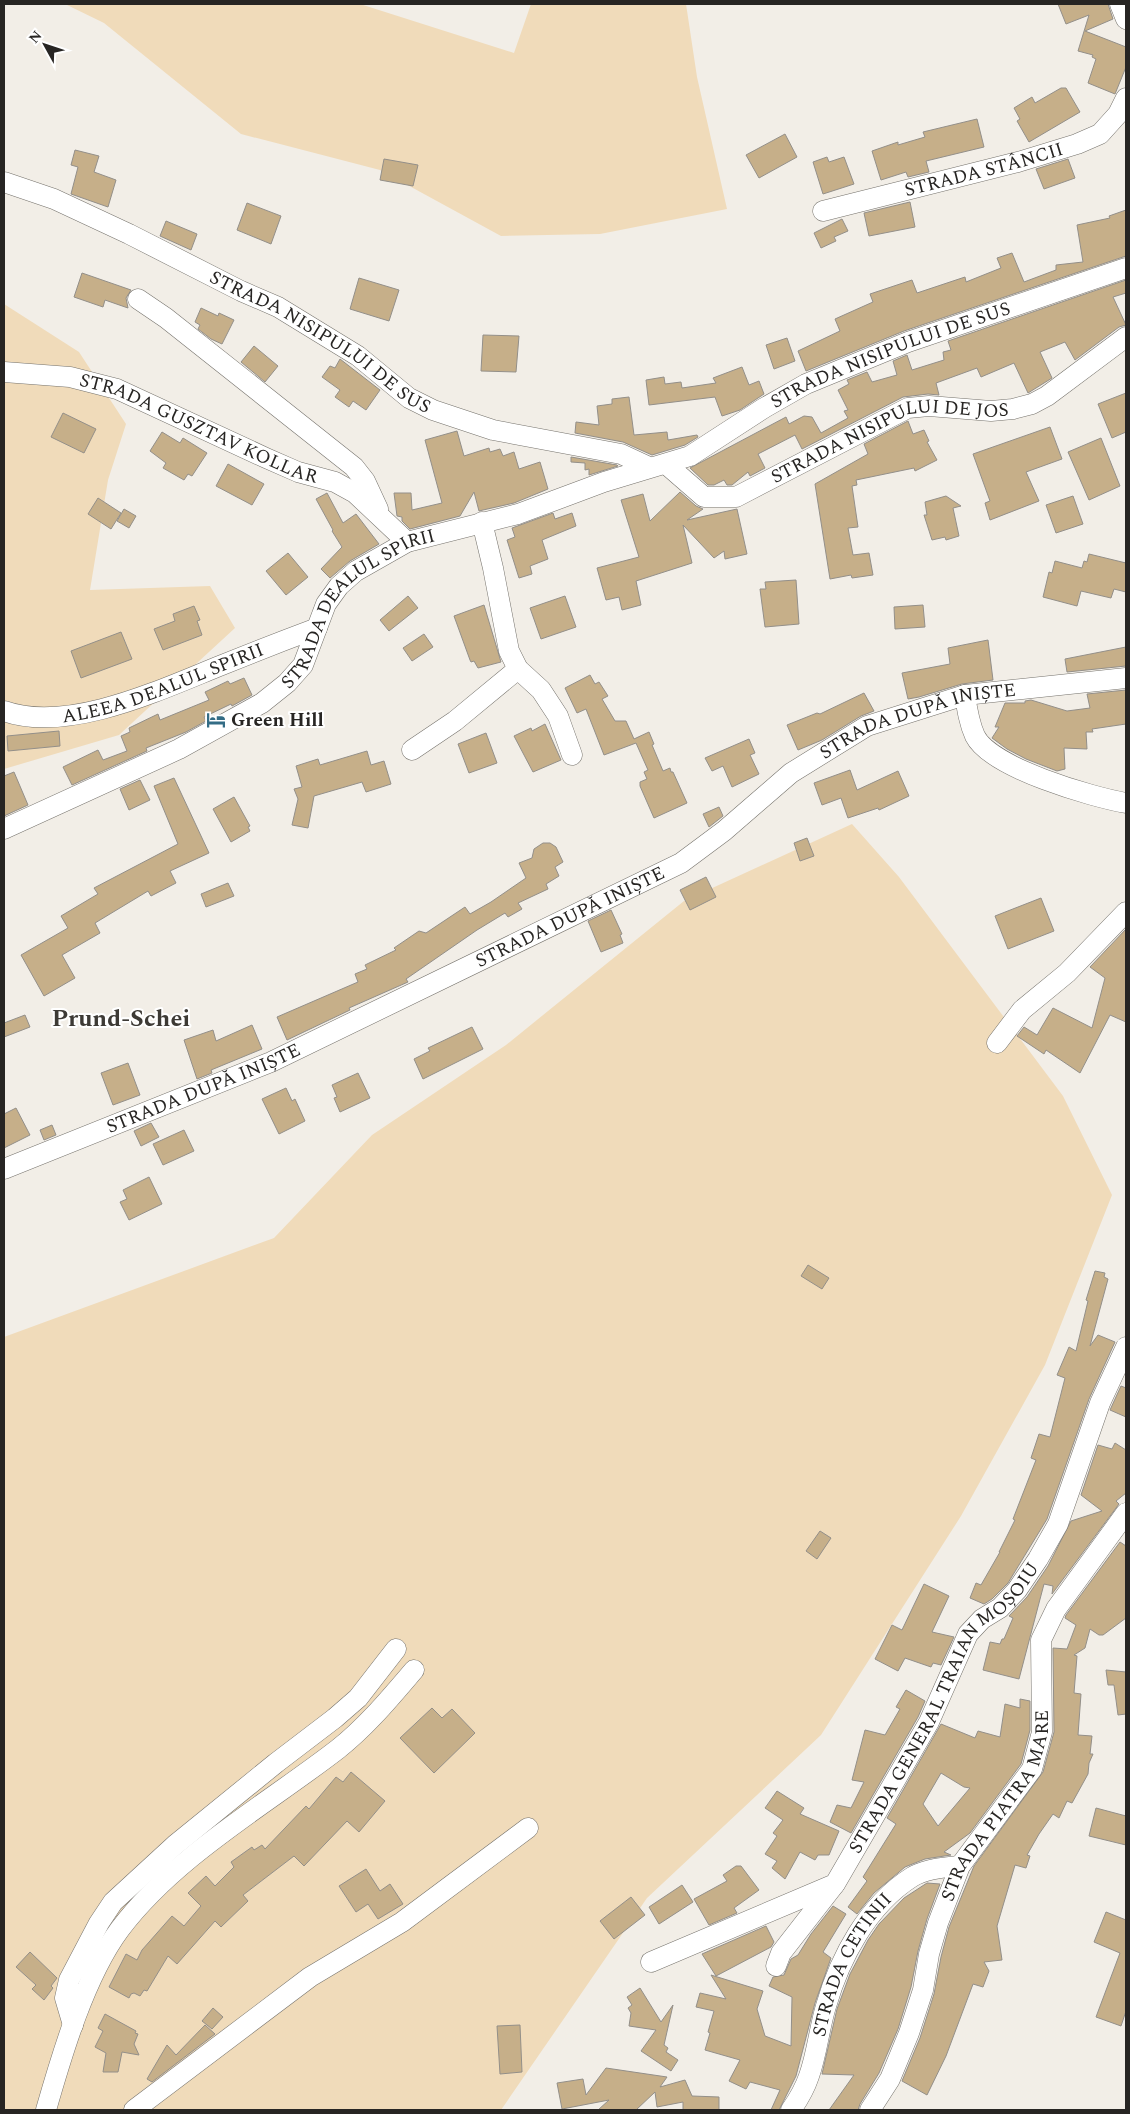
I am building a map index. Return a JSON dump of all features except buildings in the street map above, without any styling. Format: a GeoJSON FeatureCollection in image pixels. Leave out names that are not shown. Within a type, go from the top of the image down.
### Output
{"type":"FeatureCollection","features":[{"type":"Feature","properties":{"kind":"street"},"geometry":{"type":"LineString","coordinates":[[1120,4],[1126,20]]}},
{"type":"Feature","properties":{"kind":"street","name":"STRADA STÂNCII"},"geometry":{"type":"LineString","coordinates":[[823,211],[1018,162],[1077,144],[1100,134],[1118,114],[1126,98]]}},
{"type":"Feature","properties":{"kind":"street","name":"STRADA NISIPULUI DE SUS"},"geometry":{"type":"LineString","coordinates":[[4,182],[54,199],[129,234],[226,284],[278,307],[345,347],[409,398],[433,410],[494,430],[622,454],[658,466],[690,456],[764,408],[806,384],[952,326],[1126,268]]}},
{"type":"Feature","properties":{"kind":"street","name":"STRADA GUSZTAV KOLLAR"},"geometry":{"type":"LineString","coordinates":[[138,299],[166,318],[354,467],[365,481],[382,517]]}},
{"type":"Feature","properties":{"kind":"street","name":"STRADA NISIPULUI DE JOS"},"geometry":{"type":"LineString","coordinates":[[658,466],[704,497],[736,497],[908,408],[929,406],[992,411],[1013,409],[1032,404],[1047,396],[1126,337]]}},
{"type":"Feature","properties":{"kind":"street","name":"STRADA GUSZTAV KOLLAR"},"geometry":{"type":"LineString","coordinates":[[4,372],[70,377],[117,388],[298,472],[335,482],[355,493],[407,542]]}},
{"type":"Feature","properties":{"kind":"street","name":"STRADA DEALUL SPIRII"},"geometry":{"type":"LineString","coordinates":[[4,829],[178,749],[262,703],[287,683],[303,665],[326,604],[339,586],[356,571],[407,542],[518,514],[658,466]]}},
{"type":"Feature","properties":{"kind":"street"},"geometry":{"type":"LineString","coordinates":[[482,522],[494,568],[509,652],[518,669],[541,690],[558,716],[572,755]]}},
{"type":"Feature","properties":{"kind":"street","name":"ALEEA DEALUL SPIRII"},"geometry":{"type":"LineString","coordinates":[[4,711],[12,714],[51,718],[92,712],[179,682],[317,628]]}},
{"type":"Feature","properties":{"kind":"street"},"geometry":{"type":"LineString","coordinates":[[412,750],[455,721],[518,669]]}},
{"type":"Feature","properties":{"kind":"street","name":"STRADA DUPĂ INIȘTE"},"geometry":{"type":"LineString","coordinates":[[4,1169],[271,1062],[672,867],[724,831],[791,773],[867,726],[966,695],[1126,678]]}},
{"type":"Feature","properties":{"kind":"street"},"geometry":{"type":"LineString","coordinates":[[966,695],[968,716],[976,737],[992,753],[1020,769],[1104,798],[1126,803]]}},
{"type":"Feature","properties":{"kind":"street"},"geometry":{"type":"LineString","coordinates":[[997,1042],[1022,1010],[1067,973],[1126,912]]}},
{"type":"Feature","properties":{"kind":"street","name":"STRADA GENERAL TRAIAN MOȘOIU"},"geometry":{"type":"LineString","coordinates":[[776,1966],[781,1953],[835,1884],[929,1722],[968,1634],[982,1619],[1000,1608],[1017,1590],[1058,1524],[1100,1403],[1126,1347]]}},
{"type":"Feature","properties":{"kind":"street","name":"STRADA PIATRA MARE"},"geometry":{"type":"LineString","coordinates":[[870,2110],[890,2079],[909,2033],[923,1990],[929,1954],[938,1922],[960,1866],[1032,1769],[1042,1732],[1041,1640],[1056,1609],[1126,1513]]}},
{"type":"Feature","properties":{"kind":"street"},"geometry":{"type":"LineString","coordinates":[[73,2025],[64,1998],[74,1968],[113,1902],[175,1845],[358,1698],[396,1649]]}},
{"type":"Feature","properties":{"kind":"street"},"geometry":{"type":"LineString","coordinates":[[46,2110],[73,2025],[104,1956],[120,1930],[144,1901],[188,1860],[339,1748],[367,1724],[414,1670]]}},
{"type":"Feature","properties":{"kind":"street"},"geometry":{"type":"LineString","coordinates":[[134,2110],[310,1977],[402,1922],[528,1828]]}},
{"type":"Feature","properties":{"kind":"street","name":"STRADA CETINII"},"geometry":{"type":"LineString","coordinates":[[791,2110],[809,2077],[826,2007],[835,1979],[846,1954],[866,1922],[887,1898],[912,1877],[940,1867],[960,1866]]}},
{"type":"Feature","properties":{"kind":"street"},"geometry":{"type":"LineString","coordinates":[[651,1962],[835,1884]]}},
{"type":"Feature","properties":{"kind":"shaded area"},"geometry":{"type":"Polygon","coordinates":[[[65,4],[360,4],[514,53],[531,4],[686,4],[697,77],[727,209],[600,234],[501,236],[380,170],[241,134],[104,23],[65,4]]]}},
{"type":"Feature","properties":{"kind":"shaded area"},"geometry":{"type":"Polygon","coordinates":[[[4,304],[79,352],[126,424],[108,480],[90,590],[210,586],[235,628],[119,735],[4,769],[4,304]]]}},
{"type":"Feature","properties":{"kind":"shaded area"},"geometry":{"type":"Polygon","coordinates":[[[852,824],[899,877],[1063,1096],[1112,1195],[1045,1365],[961,1516],[821,1735],[647,1898],[501,2110],[4,2110],[4,1337],[274,1238],[372,1135],[506,1045],[684,901],[852,824]]]}},
{"type":"Feature","properties":{"kind":"place","name":"Green Hill"},"geometry":{"type":"Point","coordinates":[216,720]}},
{"type":"Feature","properties":{"kind":"district","name":"Prund-Schei"},"geometry":{"type":"Point","coordinates":[121,1019]}}]}
